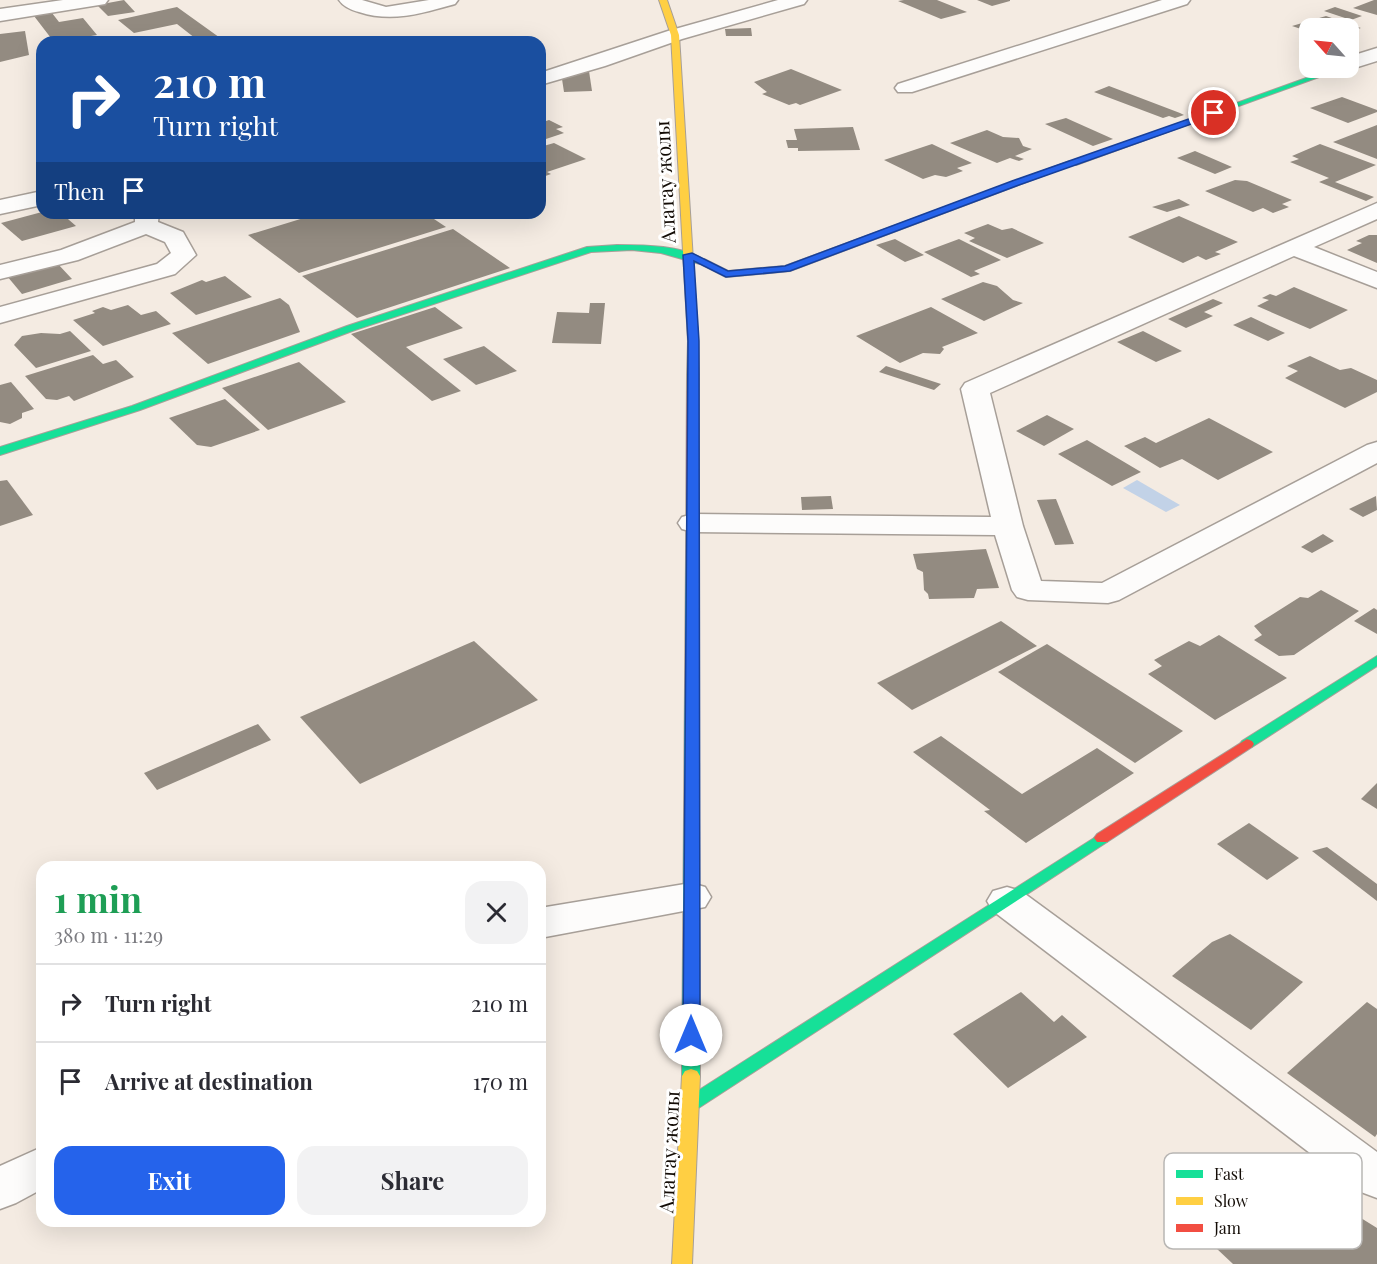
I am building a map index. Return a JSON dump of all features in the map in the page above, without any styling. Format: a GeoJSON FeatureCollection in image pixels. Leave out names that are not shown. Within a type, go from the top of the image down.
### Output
{"type":"FeatureCollection","features":[{"type":"Feature","properties":{"kind":"street"},"geometry":{"type":"LineString","coordinates":[[0,15],[99,0]]}},
{"type":"Feature","properties":{"kind":"street"},"geometry":{"type":"LineString","coordinates":[[348,0],[362,8],[381,14],[449,0]]}},
{"type":"Feature","properties":{"kind":"street","name":"Алатау жолы"},"geometry":{"type":"LineString","coordinates":[[663,0],[675,35],[693,341],[691,1104],[682,1264]]}},
{"type":"Feature","properties":{"kind":"street"},"geometry":{"type":"LineString","coordinates":[[546,77],[675,35],[798,0]]}},
{"type":"Feature","properties":{"kind":"street"},"geometry":{"type":"LineString","coordinates":[[905,88],[1181,0]]}},
{"type":"Feature","properties":{"kind":"street"},"geometry":{"type":"LineString","coordinates":[[1359,60],[1377,54]]}},
{"type":"Feature","properties":{"kind":"street"},"geometry":{"type":"LineString","coordinates":[[0,451],[136,408],[351,328],[590,249],[624,246],[688,255],[726,274],[786,268],[1312,78]]}},
{"type":"Feature","properties":{"kind":"street"},"geometry":{"type":"LineString","coordinates":[[0,207],[36,199]]}},
{"type":"Feature","properties":{"kind":"street"},"geometry":{"type":"LineString","coordinates":[[1377,210],[975,389],[1008,526],[1028,590],[1108,593],[1377,451]]}},
{"type":"Feature","properties":{"kind":"street"},"geometry":{"type":"LineString","coordinates":[[0,272],[69,255],[146,219],[175,237],[184,255],[166,269],[0,315]]}},
{"type":"Feature","properties":{"kind":"street"},"geometry":{"type":"LineString","coordinates":[[1294,247],[1377,281]]}},
{"type":"Feature","properties":{"kind":"street"},"geometry":{"type":"LineString","coordinates":[[693,523],[1008,526]]}},
{"type":"Feature","properties":{"kind":"street"},"geometry":{"type":"LineString","coordinates":[[691,1104],[1377,660]]}},
{"type":"Feature","properties":{"kind":"street"},"geometry":{"type":"LineString","coordinates":[[546,922],[692,897]]}},
{"type":"Feature","properties":{"kind":"street"},"geometry":{"type":"LineString","coordinates":[[1007,901],[1344,1153]]}},
{"type":"Feature","properties":{"kind":"street"},"geometry":{"type":"LineString","coordinates":[[1362,1167],[1377,1178]]}},
{"type":"Feature","properties":{"kind":"street"},"geometry":{"type":"LineString","coordinates":[[0,1189],[36,1169]]}},
{"type":"Feature","properties":{"kind":"water"},"geometry":{"type":"Polygon","coordinates":[[[1137,480],[1180,505],[1166,512],[1123,488],[1137,480]]]}},
{"type":"Feature","properties":{"kind":"building"},"geometry":{"type":"Polygon","coordinates":[[[124,0],[135,12],[108,16],[97,5],[124,0]]]}},
{"type":"Feature","properties":{"kind":"building"},"geometry":{"type":"Polygon","coordinates":[[[937,0],[967,12],[941,19],[898,1],[937,0]]]}},
{"type":"Feature","properties":{"kind":"building"},"geometry":{"type":"Polygon","coordinates":[[[977,0],[1010,0],[1010,1],[992,6],[977,0]]]}},
{"type":"Feature","properties":{"kind":"building"},"geometry":{"type":"Polygon","coordinates":[[[1377,0],[1377,15],[1353,8],[1377,0]]]}},
{"type":"Feature","properties":{"kind":"building"},"geometry":{"type":"Polygon","coordinates":[[[177,7],[217,36],[192,36],[177,24],[134,33],[118,20],[177,7]]]}},
{"type":"Feature","properties":{"kind":"building"},"geometry":{"type":"Polygon","coordinates":[[[1335,7],[1362,16],[1345,18],[1324,11],[1335,7]]]}},
{"type":"Feature","properties":{"kind":"building"},"geometry":{"type":"Polygon","coordinates":[[[52,13],[59,22],[83,18],[97,35],[49,36],[34,16],[52,13]]]}},
{"type":"Feature","properties":{"kind":"building"},"geometry":{"type":"Polygon","coordinates":[[[751,28],[752,36],[726,36],[725,29],[751,28]]]}},
{"type":"Feature","properties":{"kind":"building"},"geometry":{"type":"Polygon","coordinates":[[[25,31],[29,55],[0,62],[0,34],[25,31]]]}},
{"type":"Feature","properties":{"kind":"building"},"geometry":{"type":"Polygon","coordinates":[[[791,69],[842,90],[800,105],[796,103],[789,105],[762,94],[767,92],[754,82],[791,69]]]}},
{"type":"Feature","properties":{"kind":"building"},"geometry":{"type":"Polygon","coordinates":[[[589,71],[592,91],[564,92],[562,79],[589,71]]]}},
{"type":"Feature","properties":{"kind":"building"},"geometry":{"type":"Polygon","coordinates":[[[1109,86],[1184,115],[1163,118],[1094,92],[1109,86]]]}},
{"type":"Feature","properties":{"kind":"building"},"geometry":{"type":"Polygon","coordinates":[[[1342,97],[1377,110],[1377,112],[1348,123],[1310,108],[1342,97]]]}},
{"type":"Feature","properties":{"kind":"building"},"geometry":{"type":"Polygon","coordinates":[[[1066,118],[1113,139],[1093,146],[1045,124],[1066,118]]]}},
{"type":"Feature","properties":{"kind":"building"},"geometry":{"type":"Polygon","coordinates":[[[549,120],[563,127],[556,129],[564,133],[546,139],[546,121],[549,120]]]}},
{"type":"Feature","properties":{"kind":"building"},"geometry":{"type":"Polygon","coordinates":[[[1377,125],[1377,159],[1333,142],[1377,125]]]}},
{"type":"Feature","properties":{"kind":"building"},"geometry":{"type":"Polygon","coordinates":[[[853,127],[860,150],[798,151],[798,148],[788,148],[786,140],[797,140],[794,129],[853,127]]]}},
{"type":"Feature","properties":{"kind":"building"},"geometry":{"type":"Polygon","coordinates":[[[987,130],[1003,137],[1019,138],[1023,146],[1032,149],[1015,156],[1024,159],[1019,161],[1010,158],[997,163],[950,143],[987,130]]]}},
{"type":"Feature","properties":{"kind":"building"},"geometry":{"type":"Polygon","coordinates":[[[554,143],[586,159],[547,172],[551,174],[546,176],[546,145],[554,143]]]}},
{"type":"Feature","properties":{"kind":"building"},"geometry":{"type":"Polygon","coordinates":[[[932,144],[972,163],[957,168],[963,171],[946,177],[935,175],[923,179],[884,160],[932,144]]]}},
{"type":"Feature","properties":{"kind":"building"},"geometry":{"type":"Polygon","coordinates":[[[1320,144],[1376,165],[1335,182],[1374,197],[1366,201],[1319,182],[1329,178],[1290,162],[1299,159],[1292,156],[1320,144]]]}},
{"type":"Feature","properties":{"kind":"building"},"geometry":{"type":"Polygon","coordinates":[[[1195,151],[1232,167],[1215,174],[1177,158],[1195,151]]]}},
{"type":"Feature","properties":{"kind":"building"},"geometry":{"type":"Polygon","coordinates":[[[1235,180],[1247,181],[1292,200],[1282,204],[1289,207],[1273,213],[1263,208],[1253,212],[1205,191],[1235,180]]]}},
{"type":"Feature","properties":{"kind":"building"},"geometry":{"type":"Polygon","coordinates":[[[1179,199],[1190,205],[1167,212],[1152,207],[1179,199]]]}},
{"type":"Feature","properties":{"kind":"building"},"geometry":{"type":"Polygon","coordinates":[[[36,214],[36,219],[68,219],[76,226],[22,241],[1,223],[36,214]]]}},
{"type":"Feature","properties":{"kind":"building"},"geometry":{"type":"Polygon","coordinates":[[[1179,216],[1238,242],[1215,252],[1221,254],[1206,260],[1198,256],[1183,263],[1128,237],[1179,216]]]}},
{"type":"Feature","properties":{"kind":"building"},"geometry":{"type":"Polygon","coordinates":[[[300,219],[434,219],[446,227],[299,273],[248,235],[300,219]]]}},
{"type":"Feature","properties":{"kind":"building"},"geometry":{"type":"Polygon","coordinates":[[[988,224],[1002,230],[1012,228],[1044,243],[1007,258],[969,241],[975,238],[964,233],[988,224]]]}},
{"type":"Feature","properties":{"kind":"building"},"geometry":{"type":"Polygon","coordinates":[[[453,229],[510,268],[357,318],[302,276],[453,229]]]}},
{"type":"Feature","properties":{"kind":"building"},"geometry":{"type":"Polygon","coordinates":[[[1369,235],[1377,235],[1377,263],[1347,250],[1362,243],[1356,241],[1369,235]]]}},
{"type":"Feature","properties":{"kind":"building"},"geometry":{"type":"Polygon","coordinates":[[[895,239],[924,255],[905,262],[876,245],[895,239]]]}},
{"type":"Feature","properties":{"kind":"building"},"geometry":{"type":"Polygon","coordinates":[[[959,239],[1001,260],[974,271],[980,274],[971,277],[924,252],[959,239]]]}},
{"type":"Feature","properties":{"kind":"building"},"geometry":{"type":"Polygon","coordinates":[[[57,263],[72,279],[22,294],[7,276],[57,263]]]}},
{"type":"Feature","properties":{"kind":"building"},"geometry":{"type":"Polygon","coordinates":[[[225,276],[252,297],[196,315],[170,293],[202,280],[206,282],[225,276]]]}},
{"type":"Feature","properties":{"kind":"building"},"geometry":{"type":"Polygon","coordinates":[[[983,282],[997,286],[1013,300],[1023,303],[984,321],[941,299],[983,282]]]}},
{"type":"Feature","properties":{"kind":"building"},"geometry":{"type":"Polygon","coordinates":[[[1294,287],[1348,310],[1310,329],[1257,306],[1269,300],[1262,298],[1270,294],[1276,296],[1294,287]]]}},
{"type":"Feature","properties":{"kind":"building"},"geometry":{"type":"Polygon","coordinates":[[[280,298],[289,305],[300,332],[208,364],[172,333],[280,298]]]}},
{"type":"Feature","properties":{"kind":"building"},"geometry":{"type":"Polygon","coordinates":[[[1213,299],[1223,303],[1204,312],[1213,316],[1186,328],[1168,319],[1213,299]]]}},
{"type":"Feature","properties":{"kind":"building"},"geometry":{"type":"Polygon","coordinates":[[[590,303],[605,303],[601,344],[552,343],[557,312],[589,313],[590,303]]]}},
{"type":"Feature","properties":{"kind":"building"},"geometry":{"type":"Polygon","coordinates":[[[128,305],[141,315],[156,311],[171,324],[103,346],[73,320],[95,313],[92,311],[103,307],[111,310],[128,305]]]}},
{"type":"Feature","properties":{"kind":"building"},"geometry":{"type":"Polygon","coordinates":[[[435,307],[463,328],[406,347],[461,391],[432,401],[351,334],[435,307]]]}},
{"type":"Feature","properties":{"kind":"building"},"geometry":{"type":"Polygon","coordinates":[[[931,307],[978,333],[942,347],[944,349],[940,354],[923,353],[900,363],[856,336],[931,307]]]}},
{"type":"Feature","properties":{"kind":"building"},"geometry":{"type":"Polygon","coordinates":[[[1251,317],[1285,333],[1268,341],[1233,325],[1251,317]]]}},
{"type":"Feature","properties":{"kind":"building"},"geometry":{"type":"Polygon","coordinates":[[[70,331],[91,351],[36,368],[14,345],[22,336],[41,333],[60,334],[70,331]]]}},
{"type":"Feature","properties":{"kind":"building"},"geometry":{"type":"Polygon","coordinates":[[[1143,331],[1182,351],[1156,362],[1117,342],[1143,331]]]}},
{"type":"Feature","properties":{"kind":"building"},"geometry":{"type":"Polygon","coordinates":[[[484,346],[517,371],[476,385],[443,359],[484,346]]]}},
{"type":"Feature","properties":{"kind":"building"},"geometry":{"type":"Polygon","coordinates":[[[93,355],[103,364],[116,360],[134,377],[74,401],[69,396],[57,400],[46,399],[25,376],[93,355]]]}},
{"type":"Feature","properties":{"kind":"building"},"geometry":{"type":"Polygon","coordinates":[[[1310,356],[1340,370],[1351,368],[1377,380],[1377,392],[1345,408],[1285,378],[1298,371],[1287,366],[1310,356]]]}},
{"type":"Feature","properties":{"kind":"building"},"geometry":{"type":"Polygon","coordinates":[[[299,362],[346,402],[268,430],[222,388],[299,362]]]}},
{"type":"Feature","properties":{"kind":"building"},"geometry":{"type":"Polygon","coordinates":[[[886,366],[941,384],[934,390],[879,372],[886,366]]]}},
{"type":"Feature","properties":{"kind":"building"},"geometry":{"type":"Polygon","coordinates":[[[11,382],[34,409],[22,413],[22,418],[10,424],[0,422],[0,385],[11,382]]]}},
{"type":"Feature","properties":{"kind":"building"},"geometry":{"type":"Polygon","coordinates":[[[225,399],[260,430],[211,447],[197,445],[169,418],[225,399]]]}},
{"type":"Feature","properties":{"kind":"building"},"geometry":{"type":"Polygon","coordinates":[[[1047,415],[1074,429],[1044,446],[1016,431],[1047,415]]]}},
{"type":"Feature","properties":{"kind":"building"},"geometry":{"type":"Polygon","coordinates":[[[1209,418],[1273,452],[1218,480],[1182,459],[1160,468],[1124,446],[1145,437],[1156,443],[1209,418]]]}},
{"type":"Feature","properties":{"kind":"building"},"geometry":{"type":"Polygon","coordinates":[[[1087,440],[1141,472],[1112,486],[1058,454],[1087,440]]]}},
{"type":"Feature","properties":{"kind":"building"},"geometry":{"type":"Polygon","coordinates":[[[7,480],[33,515],[0,526],[0,481],[7,480]]]}},
{"type":"Feature","properties":{"kind":"building"},"geometry":{"type":"Polygon","coordinates":[[[831,496],[833,509],[802,510],[801,497],[831,496]]]}},
{"type":"Feature","properties":{"kind":"building"},"geometry":{"type":"Polygon","coordinates":[[[1376,496],[1377,510],[1363,517],[1349,509],[1376,496]]]}},
{"type":"Feature","properties":{"kind":"building"},"geometry":{"type":"Polygon","coordinates":[[[1056,499],[1074,544],[1055,545],[1037,500],[1056,499]]]}},
{"type":"Feature","properties":{"kind":"building"},"geometry":{"type":"Polygon","coordinates":[[[1323,534],[1334,541],[1312,553],[1301,547],[1323,534]]]}},
{"type":"Feature","properties":{"kind":"building"},"geometry":{"type":"Polygon","coordinates":[[[986,549],[999,588],[977,589],[974,598],[929,599],[924,590],[923,572],[917,569],[913,554],[986,549]]]}},
{"type":"Feature","properties":{"kind":"building"},"geometry":{"type":"Polygon","coordinates":[[[1321,590],[1359,611],[1294,655],[1279,656],[1254,640],[1262,635],[1254,626],[1300,597],[1308,598],[1321,590]]]}},
{"type":"Feature","properties":{"kind":"building"},"geometry":{"type":"Polygon","coordinates":[[[1374,608],[1377,610],[1377,634],[1354,621],[1374,608]]]}},
{"type":"Feature","properties":{"kind":"building"},"geometry":{"type":"Polygon","coordinates":[[[1001,621],[1037,646],[912,710],[877,683],[1001,621]]]}},
{"type":"Feature","properties":{"kind":"building"},"geometry":{"type":"Polygon","coordinates":[[[1219,635],[1287,678],[1215,720],[1148,674],[1162,666],[1154,660],[1189,641],[1200,646],[1219,635]]]}},
{"type":"Feature","properties":{"kind":"building"},"geometry":{"type":"Polygon","coordinates":[[[474,641],[538,700],[360,784],[300,717],[474,641]]]}},
{"type":"Feature","properties":{"kind":"building"},"geometry":{"type":"Polygon","coordinates":[[[1047,644],[1183,731],[1135,763],[998,672],[1047,644]]]}},
{"type":"Feature","properties":{"kind":"building"},"geometry":{"type":"Polygon","coordinates":[[[258,724],[271,740],[157,790],[144,773],[258,724]]]}},
{"type":"Feature","properties":{"kind":"building"},"geometry":{"type":"Polygon","coordinates":[[[941,736],[1022,794],[1097,748],[1134,773],[1026,843],[984,811],[990,810],[913,752],[941,736]]]}},
{"type":"Feature","properties":{"kind":"building"},"geometry":{"type":"Polygon","coordinates":[[[1377,783],[1377,809],[1361,799],[1377,783]]]}},
{"type":"Feature","properties":{"kind":"building"},"geometry":{"type":"Polygon","coordinates":[[[1249,823],[1299,858],[1267,880],[1217,844],[1249,823]]]}},
{"type":"Feature","properties":{"kind":"building"},"geometry":{"type":"Polygon","coordinates":[[[1327,847],[1377,884],[1377,901],[1312,851],[1327,847]]]}},
{"type":"Feature","properties":{"kind":"building"},"geometry":{"type":"Polygon","coordinates":[[[1230,934],[1303,982],[1251,1030],[1172,976],[1212,942],[1230,934]]]}},
{"type":"Feature","properties":{"kind":"building"},"geometry":{"type":"Polygon","coordinates":[[[1021,992],[1054,1022],[1062,1015],[1087,1037],[1008,1088],[953,1034],[1021,992]]]}},
{"type":"Feature","properties":{"kind":"building"},"geometry":{"type":"Polygon","coordinates":[[[1367,1002],[1377,1009],[1377,1134],[1375,1137],[1287,1073],[1367,1002]]]}},
{"type":"Feature","properties":{"kind":"building"},"geometry":{"type":"Polygon","coordinates":[[[1362,1219],[1377,1228],[1377,1264],[1233,1264],[1217,1249],[1362,1249],[1362,1219]]]}},
{"type":"Feature","properties":{"kind":"traffic: fast"},"geometry":{"type":"LineString","coordinates":[[1073,163],[1312,78]]}},
{"type":"Feature","properties":{"kind":"traffic: fast"},"geometry":{"type":"LineString","coordinates":[[0,451],[136,408],[351,328],[590,249],[661,250],[675,252],[700,261]]}},
{"type":"Feature","properties":{"kind":"traffic: fast"},"geometry":{"type":"LineString","coordinates":[[691,1076],[692,556]]}},
{"type":"Feature","properties":{"kind":"traffic: fast"},"geometry":{"type":"LineString","coordinates":[[1247,744],[1377,660]]}},
{"type":"Feature","properties":{"kind":"traffic: fast"},"geometry":{"type":"LineString","coordinates":[[691,1104],[1102,838]]}},
{"type":"Feature","properties":{"kind":"traffic: slow"},"geometry":{"type":"LineString","coordinates":[[663,0],[675,35],[693,375]]}},
{"type":"Feature","properties":{"kind":"traffic: slow"},"geometry":{"type":"LineString","coordinates":[[700,261],[726,274],[786,269],[1073,163]]}},
{"type":"Feature","properties":{"kind":"traffic: slow"},"geometry":{"type":"LineString","coordinates":[[682,1264],[691,1076]]}},
{"type":"Feature","properties":{"kind":"traffic: jam"},"geometry":{"type":"LineString","coordinates":[[692,556],[693,375]]}},
{"type":"Feature","properties":{"kind":"traffic: jam"},"geometry":{"type":"LineString","coordinates":[[1102,838],[1247,744]]}},
{"type":"Feature","properties":{"kind":"route"},"geometry":{"type":"LineString","coordinates":[[691,1035],[693,341],[688,255],[726,274],[786,268],[1214,113]]}}]}
